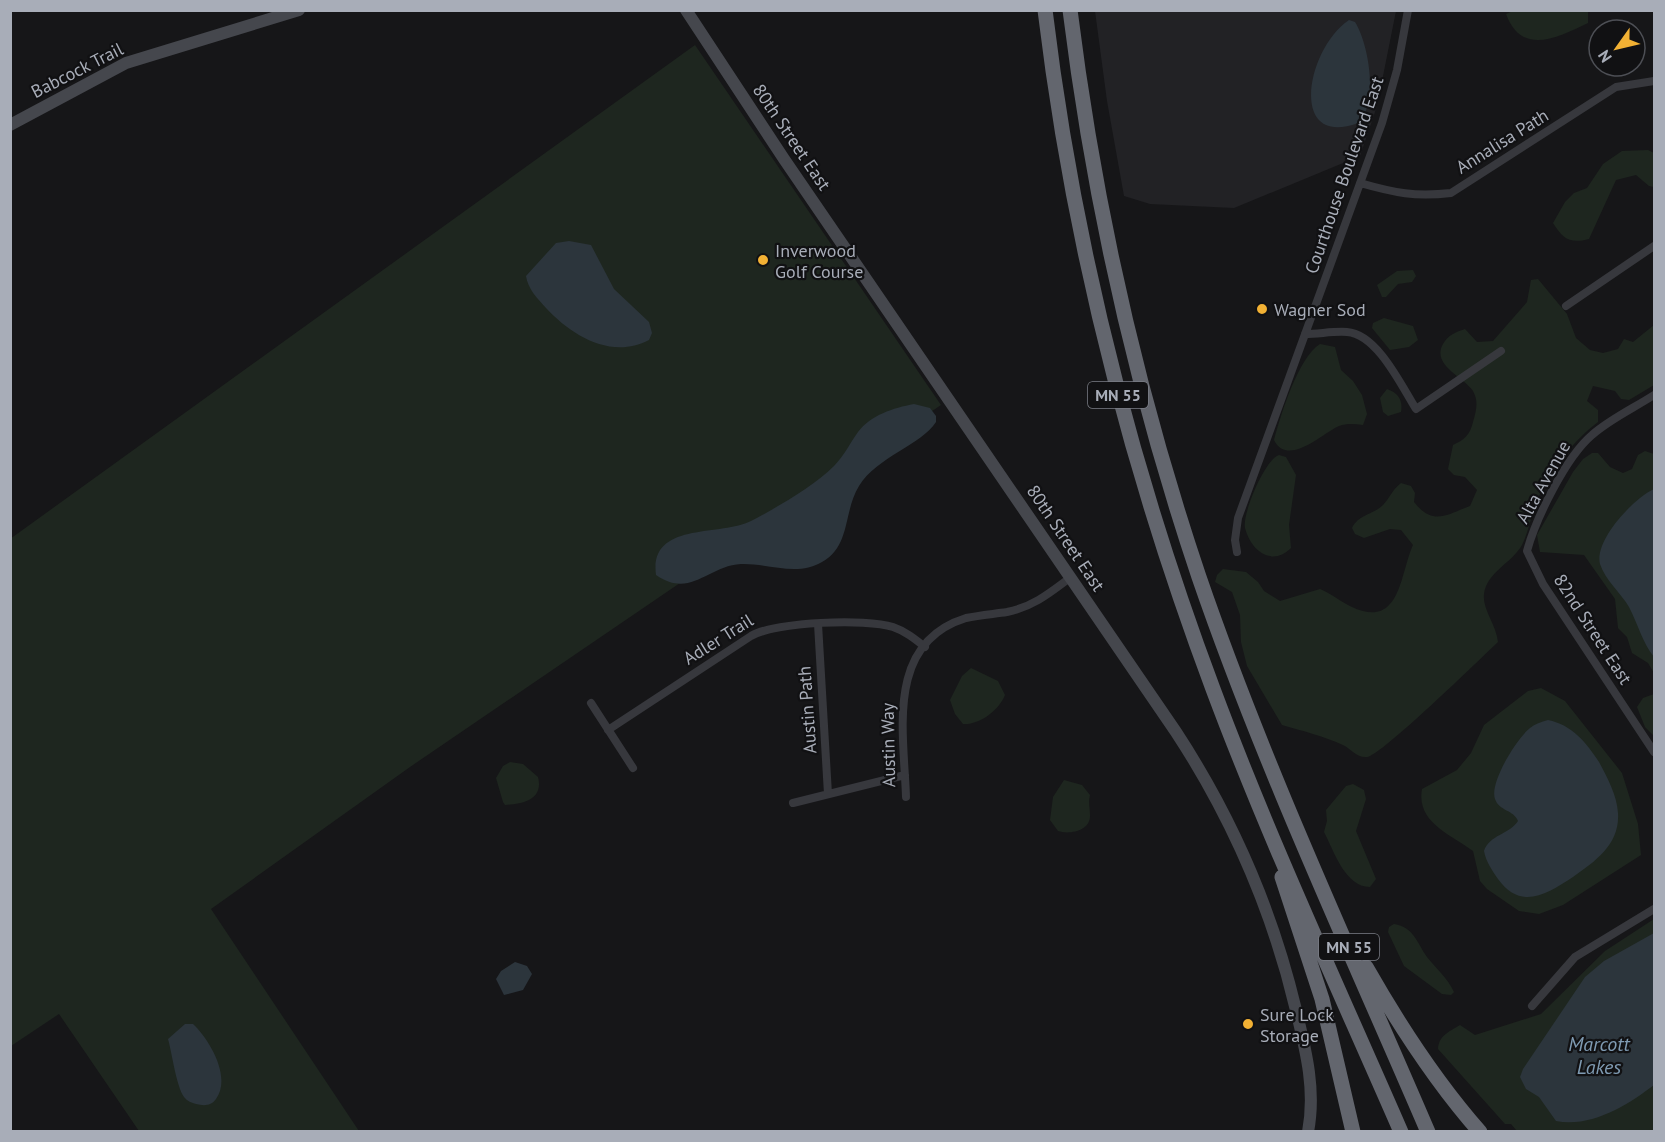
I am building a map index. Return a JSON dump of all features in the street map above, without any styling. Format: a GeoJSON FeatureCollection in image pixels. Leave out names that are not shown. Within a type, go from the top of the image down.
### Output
{"type":"FeatureCollection","features":[{"type":"Feature","properties":{"kind":"highway","name":"MN 55"},"geometry":{"type":"LineString","coordinates":[[1045,10],[1075,206],[1120,403],[1176,584],[1244,766],[1401,1131]]}},
{"type":"Feature","properties":{"kind":"highway","name":"MN 55"},"geometry":{"type":"LineString","coordinates":[[1070,10],[1094,172],[1123,308],[1152,426],[1199,576],[1270,762],[1428,1131]]}},
{"type":"Feature","properties":{"kind":"highway"},"geometry":{"type":"LineString","coordinates":[[1270,762],[1343,924],[1384,999],[1428,1067],[1480,1131]]}},
{"type":"Feature","properties":{"kind":"highway"},"geometry":{"type":"LineString","coordinates":[[1244,766],[1322,999],[1353,1131]]}},
{"type":"Feature","properties":{"kind":"street","name":"Babcock Trail"},"geometry":{"type":"LineString","coordinates":[[10,125],[126,63],[299,10]]}},
{"type":"Feature","properties":{"kind":"street","name":"80th Street East"},"geometry":{"type":"LineString","coordinates":[[686,10],[781,154],[1071,577],[1210,785],[1256,878],[1281,950],[1306,1055],[1311,1104],[1308,1131]]}},
{"type":"Feature","properties":{"kind":"street","name":"Courthouse Boulevard East"},"geometry":{"type":"LineString","coordinates":[[1237,552],[1235,540],[1238,518],[1391,93],[1408,10]]}},
{"type":"Feature","properties":{"kind":"street","name":"Annalisa Path"},"geometry":{"type":"LineString","coordinates":[[1360,183],[1419,197],[1451,193],[1616,87],[1654,81]]}},
{"type":"Feature","properties":{"kind":"street"},"geometry":{"type":"LineString","coordinates":[[1566,306],[1654,246]]}},
{"type":"Feature","properties":{"kind":"street"},"geometry":{"type":"LineString","coordinates":[[1305,334],[1349,332],[1369,340],[1392,369],[1416,409],[1501,351]]}},
{"type":"Feature","properties":{"kind":"street","name":"Alta Avenue"},"geometry":{"type":"LineString","coordinates":[[1527,551],[1532,531],[1576,450],[1594,433],[1654,395]]}},
{"type":"Feature","properties":{"kind":"street","name":"82nd Street East"},"geometry":{"type":"LineString","coordinates":[[1527,551],[1549,593],[1654,752]]}},
{"type":"Feature","properties":{"kind":"street","name":"Austin Way"},"geometry":{"type":"LineString","coordinates":[[906,797],[904,691],[909,671],[925,647],[955,623],[1032,604],[1071,577]]}},
{"type":"Feature","properties":{"kind":"street","name":"Adler Trail"},"geometry":{"type":"LineString","coordinates":[[608,730],[757,632],[768,628],[881,623],[905,632],[925,647]]}},
{"type":"Feature","properties":{"kind":"street","name":"Austin Path"},"geometry":{"type":"LineString","coordinates":[[818,624],[828,794]]}},
{"type":"Feature","properties":{"kind":"street"},"geometry":{"type":"LineString","coordinates":[[591,703],[633,768]]}},
{"type":"Feature","properties":{"kind":"street"},"geometry":{"type":"LineString","coordinates":[[794,803],[905,775]]}},
{"type":"Feature","properties":{"kind":"street"},"geometry":{"type":"LineString","coordinates":[[1532,1006],[1575,957],[1654,909]]}},
{"type":"Feature","properties":{"kind":"shaded area"},"geometry":{"type":"Polygon","coordinates":[[[1515,10],[1588,11],[1588,18],[1587,23],[1565,34],[1542,40],[1521,36],[1506,14],[1515,10]]]}},
{"type":"Feature","properties":{"kind":"shaded area"},"geometry":{"type":"Polygon","coordinates":[[[1095,11],[1396,11],[1377,106],[1360,156],[1234,208],[1150,204],[1124,196],[1107,101],[1095,11]]]}},
{"type":"Feature","properties":{"kind":"shaded area"},"geometry":{"type":"Polygon","coordinates":[[[695,45],[941,405],[410,767],[211,909],[359,1131],[139,1131],[59,1014],[11,1046],[10,539],[695,45]]]}},
{"type":"Feature","properties":{"kind":"shaded area"},"geometry":{"type":"Polygon","coordinates":[[[1648,150],[1654,153],[1654,187],[1649,186],[1636,175],[1616,180],[1589,239],[1572,240],[1560,233],[1553,223],[1565,202],[1574,193],[1587,188],[1603,164],[1622,151],[1648,150]]]}},
{"type":"Feature","properties":{"kind":"shaded area"},"geometry":{"type":"Polygon","coordinates":[[[1413,270],[1416,276],[1412,282],[1398,284],[1386,297],[1382,297],[1377,285],[1397,271],[1413,270]]]}},
{"type":"Feature","properties":{"kind":"shaded area"},"geometry":{"type":"Polygon","coordinates":[[[1538,279],[1567,314],[1576,338],[1590,350],[1603,353],[1618,349],[1624,339],[1633,342],[1654,325],[1654,385],[1629,400],[1621,399],[1615,391],[1593,386],[1587,401],[1598,410],[1598,422],[1571,447],[1555,468],[1537,501],[1522,545],[1486,586],[1485,605],[1498,642],[1431,705],[1391,741],[1367,757],[1360,756],[1328,739],[1282,725],[1247,666],[1241,642],[1240,615],[1232,592],[1215,582],[1217,575],[1223,569],[1246,572],[1258,582],[1264,591],[1280,601],[1320,589],[1352,607],[1368,612],[1380,611],[1389,605],[1401,583],[1413,545],[1401,530],[1390,529],[1364,538],[1355,534],[1352,528],[1362,517],[1383,505],[1401,483],[1411,486],[1415,493],[1414,502],[1427,514],[1447,515],[1470,506],[1477,490],[1465,477],[1454,475],[1448,469],[1453,445],[1466,436],[1472,427],[1476,399],[1469,386],[1445,364],[1440,351],[1447,338],[1465,329],[1477,342],[1493,341],[1527,302],[1531,280],[1538,279]]]}},
{"type":"Feature","properties":{"kind":"shaded area"},"geometry":{"type":"Polygon","coordinates":[[[1384,318],[1413,326],[1418,340],[1409,347],[1390,350],[1372,328],[1373,323],[1384,318]]]}},
{"type":"Feature","properties":{"kind":"shaded area"},"geometry":{"type":"Polygon","coordinates":[[[1320,344],[1335,347],[1341,370],[1353,381],[1362,395],[1367,414],[1363,425],[1339,426],[1297,449],[1280,448],[1274,440],[1286,402],[1305,361],[1320,344]]]}},
{"type":"Feature","properties":{"kind":"shaded area"},"geometry":{"type":"Polygon","coordinates":[[[1387,389],[1397,395],[1401,404],[1401,412],[1388,416],[1383,412],[1380,398],[1387,389]]]}},
{"type":"Feature","properties":{"kind":"shaded area"},"geometry":{"type":"Polygon","coordinates":[[[1645,451],[1654,454],[1654,673],[1648,663],[1632,653],[1627,637],[1618,628],[1615,599],[1584,555],[1540,552],[1537,535],[1573,472],[1583,459],[1592,453],[1598,453],[1610,467],[1623,473],[1632,469],[1638,455],[1645,451]]]}},
{"type":"Feature","properties":{"kind":"shaded area"},"geometry":{"type":"Polygon","coordinates":[[[1279,455],[1286,457],[1296,475],[1289,525],[1291,548],[1284,554],[1270,556],[1263,554],[1252,544],[1245,528],[1245,521],[1261,476],[1273,459],[1279,455]]]}},
{"type":"Feature","properties":{"kind":"shaded area"},"geometry":{"type":"Polygon","coordinates":[[[971,668],[998,681],[1005,695],[988,715],[976,722],[963,724],[955,714],[950,700],[962,676],[971,668]]]}},
{"type":"Feature","properties":{"kind":"shaded area"},"geometry":{"type":"Polygon","coordinates":[[[1541,688],[1565,701],[1622,773],[1638,824],[1641,855],[1563,905],[1539,914],[1519,911],[1487,889],[1480,881],[1473,851],[1445,833],[1429,819],[1424,810],[1422,789],[1457,770],[1471,753],[1484,725],[1528,691],[1541,688]]]}},
{"type":"Feature","properties":{"kind":"shaded area"},"geometry":{"type":"Polygon","coordinates":[[[1654,694],[1654,736],[1645,727],[1637,707],[1643,698],[1654,694]]]}},
{"type":"Feature","properties":{"kind":"shaded area"},"geometry":{"type":"Polygon","coordinates":[[[510,762],[523,764],[538,777],[539,785],[535,796],[530,799],[505,805],[496,778],[503,766],[510,762]]]}},
{"type":"Feature","properties":{"kind":"shaded area"},"geometry":{"type":"Polygon","coordinates":[[[1064,780],[1082,785],[1090,795],[1089,820],[1087,825],[1078,831],[1058,831],[1050,820],[1053,797],[1064,780]]]}},
{"type":"Feature","properties":{"kind":"shaded area"},"geometry":{"type":"Polygon","coordinates":[[[1353,784],[1364,790],[1366,799],[1356,831],[1376,879],[1370,887],[1361,885],[1347,875],[1324,832],[1327,821],[1326,810],[1346,786],[1353,784]]]}},
{"type":"Feature","properties":{"kind":"shaded area"},"geometry":{"type":"Polygon","coordinates":[[[1654,919],[1654,1131],[1517,1131],[1511,1124],[1505,1124],[1438,1049],[1442,1037],[1460,1025],[1475,1035],[1541,1014],[1605,951],[1654,919]]]}},
{"type":"Feature","properties":{"kind":"shaded area"},"geometry":{"type":"Polygon","coordinates":[[[1394,924],[1411,932],[1451,987],[1454,992],[1451,995],[1442,994],[1404,966],[1388,932],[1389,927],[1394,924]]]}},
{"type":"Feature","properties":{"kind":"water"},"geometry":{"type":"Polygon","coordinates":[[[1349,20],[1355,22],[1364,44],[1368,59],[1370,88],[1364,114],[1358,123],[1336,127],[1321,122],[1313,109],[1311,92],[1314,72],[1322,52],[1334,34],[1349,20]]]}},
{"type":"Feature","properties":{"kind":"water"},"geometry":{"type":"Polygon","coordinates":[[[569,241],[591,245],[614,289],[649,322],[652,333],[649,340],[620,347],[593,342],[567,327],[536,297],[526,276],[556,243],[569,241]]]}},
{"type":"Feature","properties":{"kind":"water"},"geometry":{"type":"Polygon","coordinates":[[[914,404],[930,408],[936,416],[936,422],[920,438],[887,459],[867,476],[854,496],[838,547],[822,562],[793,569],[741,564],[718,570],[689,583],[679,584],[668,582],[656,575],[657,558],[664,546],[675,538],[738,526],[772,510],[826,474],[869,421],[890,410],[914,404]]]}},
{"type":"Feature","properties":{"kind":"water"},"geometry":{"type":"Polygon","coordinates":[[[1654,489],[1654,657],[1629,607],[1602,570],[1600,554],[1603,543],[1617,521],[1636,501],[1654,489]]]}},
{"type":"Feature","properties":{"kind":"water"},"geometry":{"type":"Polygon","coordinates":[[[1548,720],[1557,722],[1578,735],[1599,762],[1616,800],[1618,824],[1611,843],[1590,865],[1544,894],[1525,897],[1516,895],[1507,889],[1498,879],[1484,851],[1490,841],[1510,829],[1518,821],[1495,799],[1496,783],[1505,761],[1530,728],[1548,720]]]}},
{"type":"Feature","properties":{"kind":"water","name":"Marcott Lakes"},"geometry":{"type":"Polygon","coordinates":[[[1654,933],[1654,1085],[1621,1107],[1596,1118],[1569,1122],[1556,1121],[1539,1097],[1526,1089],[1520,1077],[1523,1069],[1585,977],[1604,961],[1654,933]]]}},
{"type":"Feature","properties":{"kind":"water"},"geometry":{"type":"Polygon","coordinates":[[[515,962],[527,966],[532,974],[523,990],[504,995],[496,979],[501,971],[515,962]]]}},
{"type":"Feature","properties":{"kind":"water"},"geometry":{"type":"Polygon","coordinates":[[[185,1024],[193,1024],[206,1039],[220,1070],[220,1090],[216,1099],[210,1104],[199,1105],[188,1101],[179,1085],[168,1039],[185,1024]]]}},
{"type":"Feature","properties":{"kind":"place","name":"Inverwood Golf Course"},"geometry":{"type":"Point","coordinates":[763,260]}},
{"type":"Feature","properties":{"kind":"place","name":"Wagner Sod"},"geometry":{"type":"Point","coordinates":[1262,309]}},
{"type":"Feature","properties":{"kind":"place","name":"Sure Lock Storage"},"geometry":{"type":"Point","coordinates":[1248,1024]}}]}
